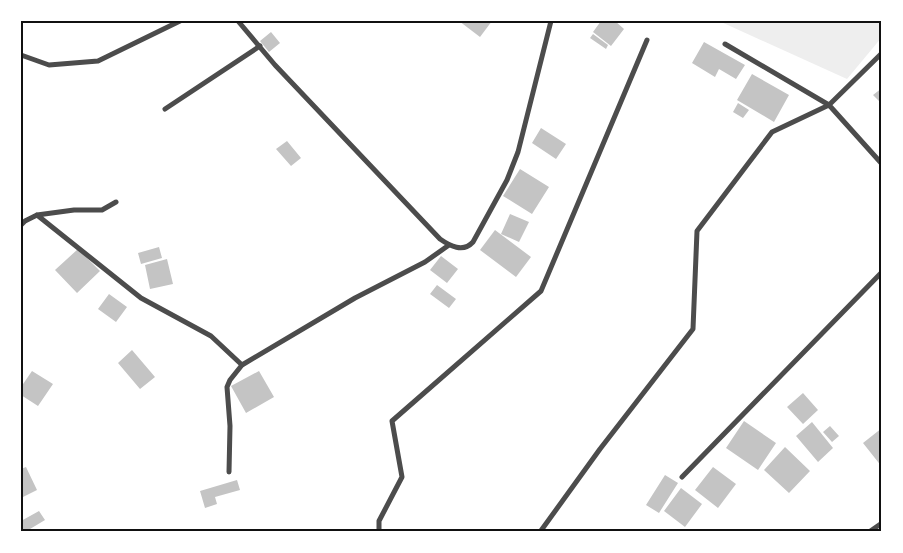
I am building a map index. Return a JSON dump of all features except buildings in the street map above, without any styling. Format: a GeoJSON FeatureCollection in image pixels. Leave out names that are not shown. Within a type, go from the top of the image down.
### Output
{"type":"FeatureCollection","features":[{"type":"Feature","properties":{"kind":"street"},"geometry":{"type":"LineString","coordinates":[[21,54],[49,65],[98,61],[180,21]]}},
{"type":"Feature","properties":{"kind":"street"},"geometry":{"type":"LineString","coordinates":[[238,21],[275,65],[440,239],[456,248],[462,248],[472,243],[507,180],[518,152],[551,21]]}},
{"type":"Feature","properties":{"kind":"street"},"geometry":{"type":"LineString","coordinates":[[379,532],[379,521],[402,477],[392,421],[541,292],[647,40]]}},
{"type":"Feature","properties":{"kind":"street"},"geometry":{"type":"LineString","coordinates":[[725,44],[828,105],[882,164]]}},
{"type":"Feature","properties":{"kind":"street"},"geometry":{"type":"LineString","coordinates":[[166,109],[260,46]]}},
{"type":"Feature","properties":{"kind":"street"},"geometry":{"type":"LineString","coordinates":[[540,532],[600,449],[693,329],[697,231],[772,132],[828,105],[882,53]]}},
{"type":"Feature","properties":{"kind":"street"},"geometry":{"type":"LineString","coordinates":[[21,225],[37,215],[74,210],[102,210],[116,202]]}},
{"type":"Feature","properties":{"kind":"street"},"geometry":{"type":"LineString","coordinates":[[37,215],[142,298],[211,336],[242,365]]}},
{"type":"Feature","properties":{"kind":"street"},"geometry":{"type":"LineString","coordinates":[[229,472],[230,426],[227,387],[242,365],[355,298],[425,262],[449,245]]}},
{"type":"Feature","properties":{"kind":"street"},"geometry":{"type":"LineString","coordinates":[[682,477],[882,272]]}},
{"type":"Feature","properties":{"kind":"street"},"geometry":{"type":"LineString","coordinates":[[869,532],[882,523]]}},
{"type":"Feature","properties":{"kind":"shaded area"},"geometry":{"type":"Polygon","coordinates":[[[719,21],[882,21],[882,37],[847,79],[719,21]]]}}]}
